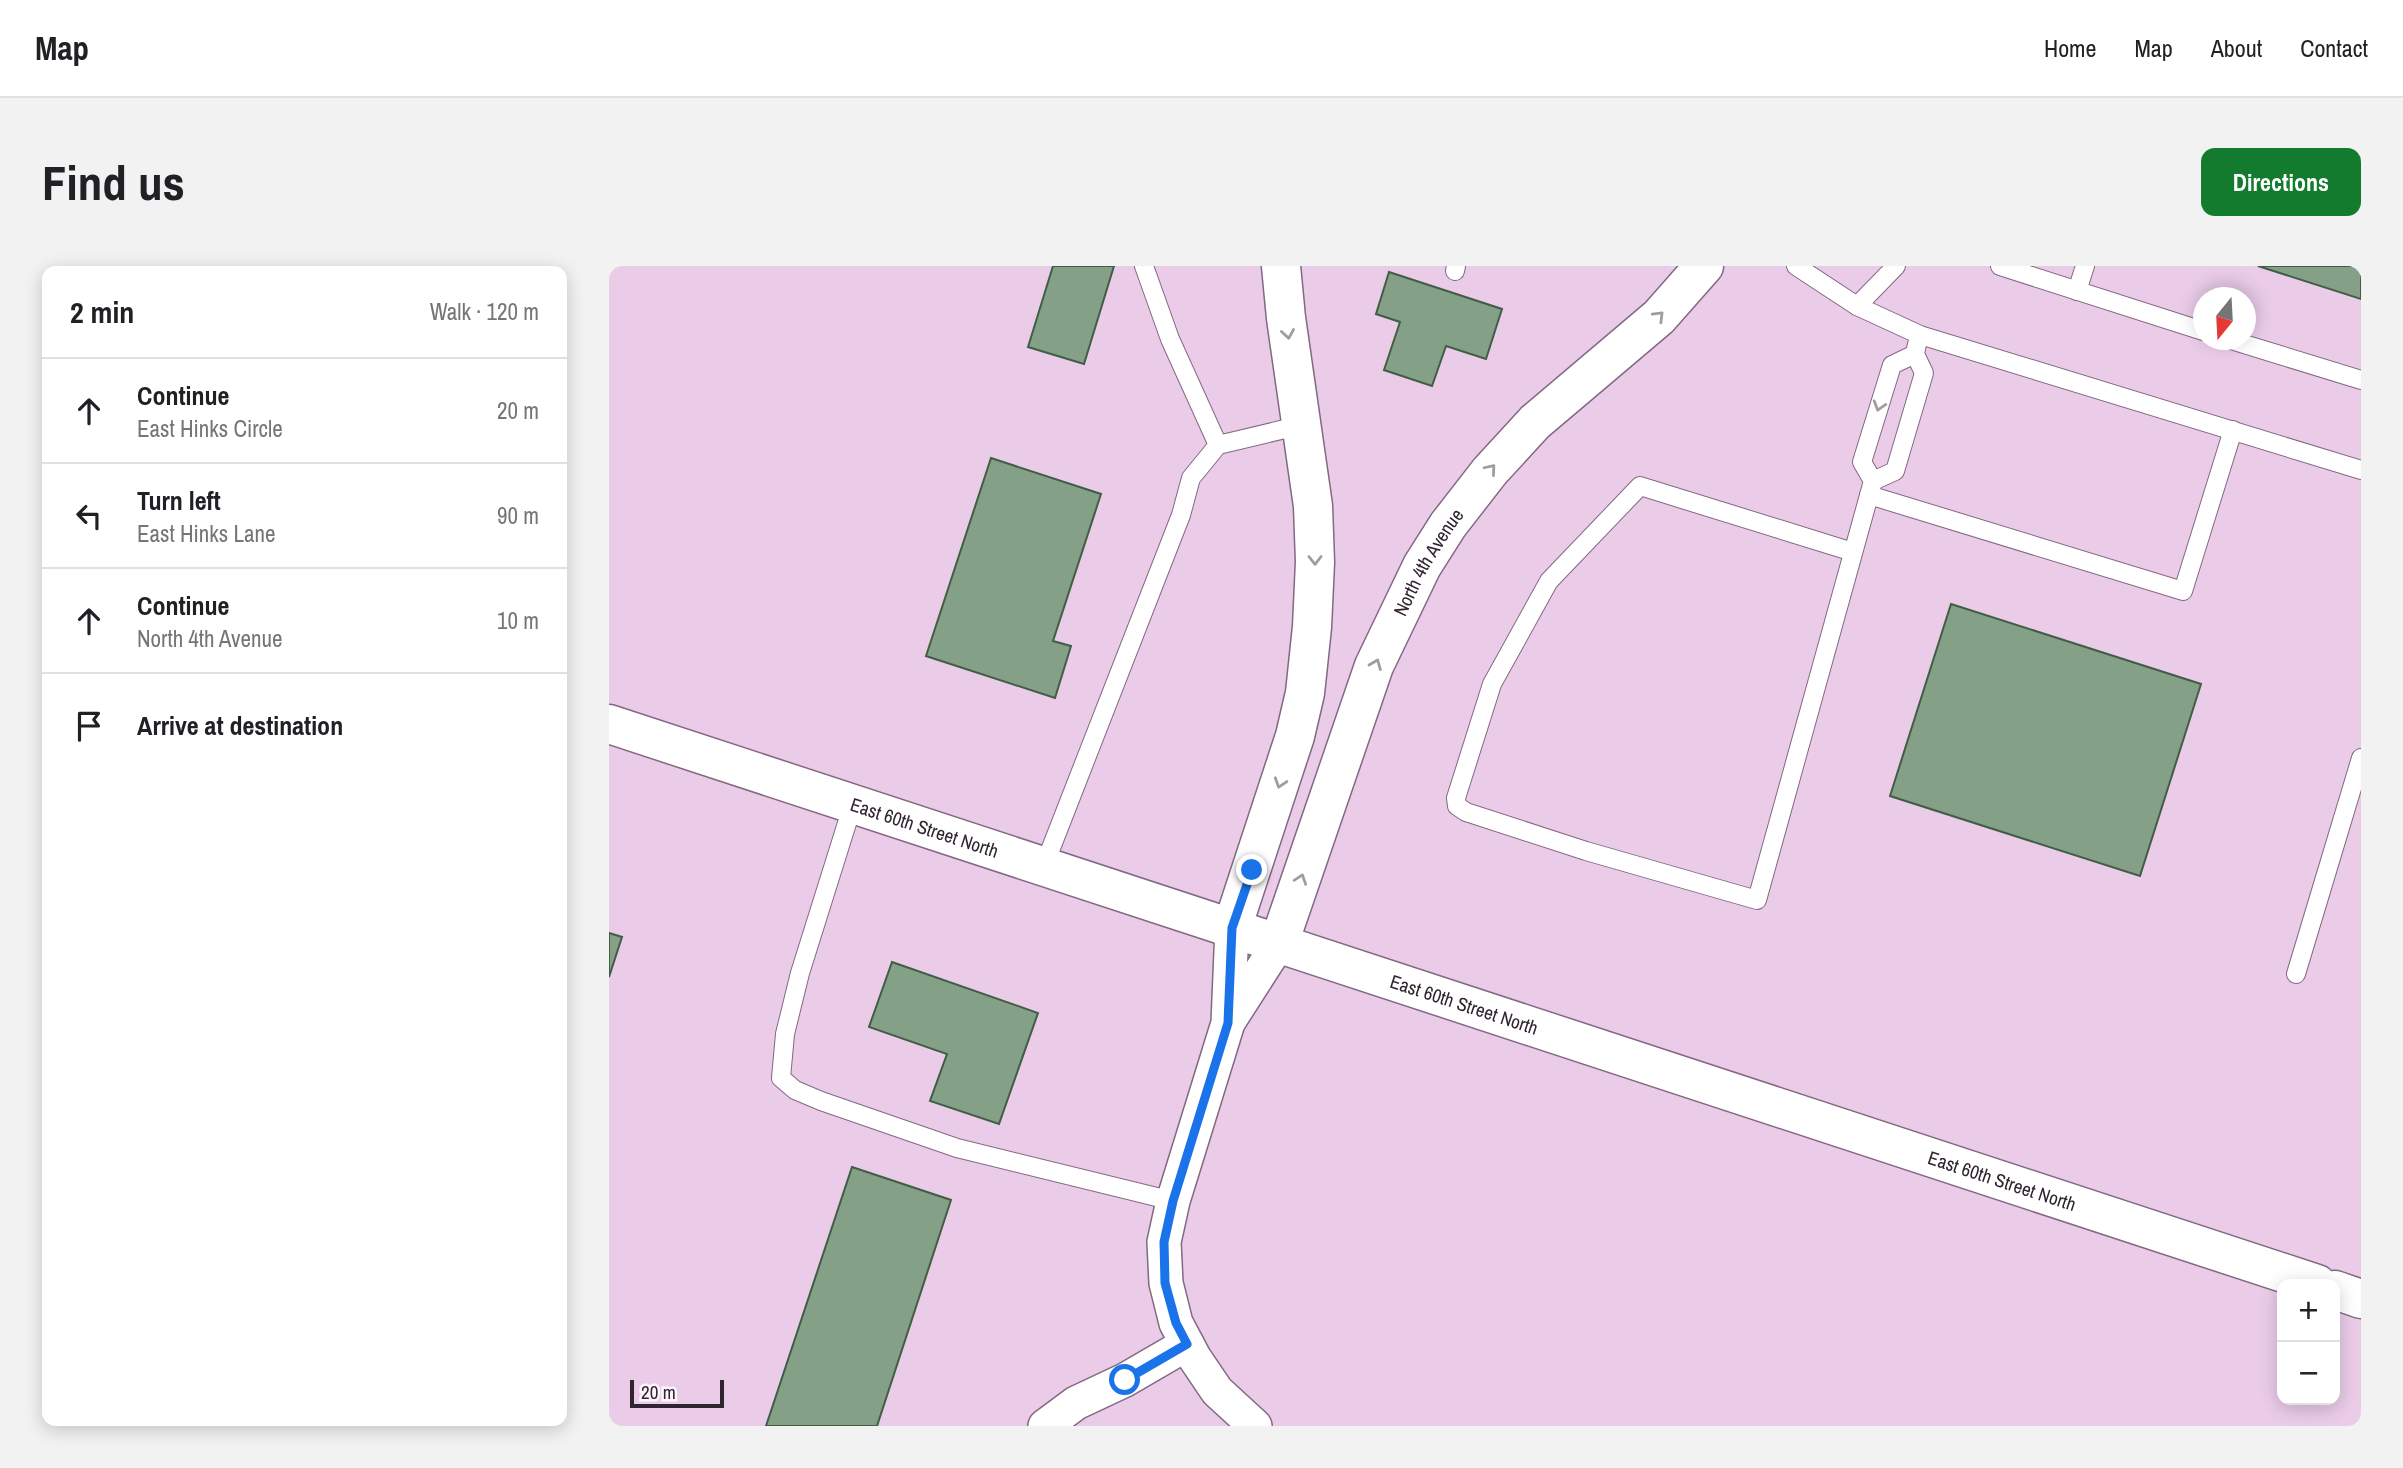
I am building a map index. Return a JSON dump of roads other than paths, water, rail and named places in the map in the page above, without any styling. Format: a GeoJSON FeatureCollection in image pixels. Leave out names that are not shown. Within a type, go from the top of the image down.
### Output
{"type":"FeatureCollection","features":[{"type":"Feature","properties":{"kind":"main road"},"geometry":{"type":"LineString","coordinates":[[1232,928],[1295,736],[1305,693],[1315,562],[1313,506],[1281,266]]}},
{"type":"Feature","properties":{"kind":"main road","name":"North 4th Avenue"},"geometry":{"type":"LineString","coordinates":[[1279,943],[1374,666],[1422,566],[1448,525],[1490,471],[1535,422],[1659,317],[1704,266]]}},
{"type":"Feature","properties":{"kind":"main road","name":"East 60th Street North"},"geometry":{"type":"LineString","coordinates":[[609,724],[2302,1279]]}},
{"type":"Feature","properties":{"kind":"main road"},"geometry":{"type":"LineString","coordinates":[[2340,1292],[2361,1299]]}},
{"type":"Feature","properties":{"kind":"street"},"geometry":{"type":"LineString","coordinates":[[1232,928],[1228,1023],[1173,1201],[1164,1242],[1165,1283],[1176,1323],[1187,1344],[1217,1391],[1255,1426]]}},
{"type":"Feature","properties":{"kind":"street"},"geometry":{"type":"LineString","coordinates":[[1228,1023],[1279,943]]}},
{"type":"Feature","properties":{"kind":"street"},"geometry":{"type":"LineString","coordinates":[[1045,1426],[1076,1403],[1125,1380],[1187,1344]]}},
{"type":"Feature","properties":{"kind":"lane"},"geometry":{"type":"LineString","coordinates":[[1144,266],[1170,339],[1218,445]]}},
{"type":"Feature","properties":{"kind":"lane"},"geometry":{"type":"LineString","coordinates":[[1796,266],[1857,306],[1920,335],[2361,470]]}},
{"type":"Feature","properties":{"kind":"lane"},"geometry":{"type":"LineString","coordinates":[[1857,306],[1896,266]]}},
{"type":"Feature","properties":{"kind":"lane"},"geometry":{"type":"LineString","coordinates":[[2000,266],[2193,328]]}},
{"type":"Feature","properties":{"kind":"lane"},"geometry":{"type":"LineString","coordinates":[[2077,291],[2085,266]]}},
{"type":"Feature","properties":{"kind":"lane"},"geometry":{"type":"LineString","coordinates":[[1871,488],[1895,471],[1924,373],[1915,354],[1920,335]]}},
{"type":"Feature","properties":{"kind":"lane"},"geometry":{"type":"LineString","coordinates":[[2256,348],[2361,380]]}},
{"type":"Feature","properties":{"kind":"lane"},"geometry":{"type":"LineString","coordinates":[[1853,552],[1640,486],[1549,581],[1492,684],[1455,798],[1457,806],[1466,812],[1586,851],[1757,901],[1871,488],[1862,462],[1892,365],[1915,354]]}},
{"type":"Feature","properties":{"kind":"lane"},"geometry":{"type":"LineString","coordinates":[[1044,866],[1181,515],[1191,478],[1218,445],[1302,425]]}},
{"type":"Feature","properties":{"kind":"lane"},"geometry":{"type":"LineString","coordinates":[[1871,488],[2183,591],[2233,430]]}},
{"type":"Feature","properties":{"kind":"lane"},"geometry":{"type":"LineString","coordinates":[[2296,974],[2361,758]]}},
{"type":"Feature","properties":{"kind":"lane"},"geometry":{"type":"LineString","coordinates":[[853,804],[800,972],[785,1034],[781,1078],[795,1090],[821,1101],[957,1148],[1173,1201]]}}]}
